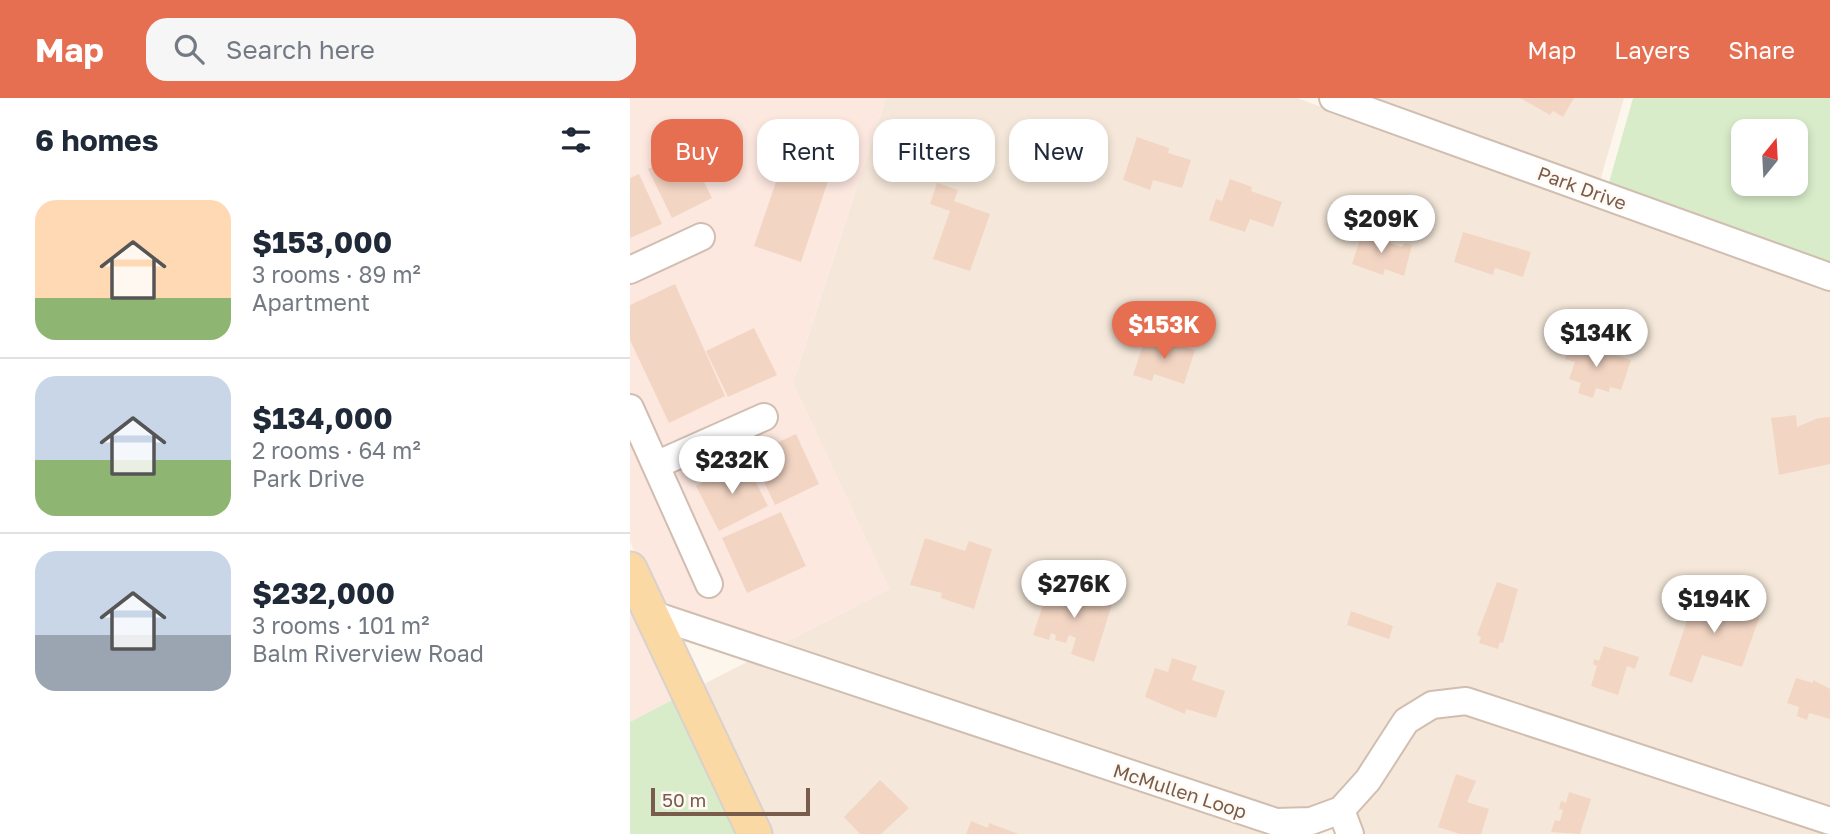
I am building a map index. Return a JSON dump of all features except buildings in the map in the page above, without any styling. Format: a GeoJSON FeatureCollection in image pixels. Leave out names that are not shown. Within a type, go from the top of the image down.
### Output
{"type":"FeatureCollection","features":[{"type":"Feature","properties":{"kind":"main road"},"geometry":{"type":"LineString","coordinates":[[630,569],[755,834]]}},
{"type":"Feature","properties":{"kind":"street","name":"Park Drive"},"geometry":{"type":"LineString","coordinates":[[1333,98],[1830,277]]}},
{"type":"Feature","properties":{"kind":"street"},"geometry":{"type":"LineString","coordinates":[[630,270],[701,237]]}},
{"type":"Feature","properties":{"kind":"street"},"geometry":{"type":"LineString","coordinates":[[630,408],[709,584]]}},
{"type":"Feature","properties":{"kind":"street"},"geometry":{"type":"LineString","coordinates":[[656,465],[764,418]]}},
{"type":"Feature","properties":{"kind":"street","name":"McMullen Loop"},"geometry":{"type":"LineString","coordinates":[[651,614],[1276,822],[1345,822],[1406,721],[1432,705],[1466,701],[1830,821]]}},
{"type":"Feature","properties":{"kind":"shaded area"},"geometry":{"type":"Polygon","coordinates":[[[630,98],[886,98],[879,119],[873,119],[873,138],[859,181],[859,119],[757,119],[757,182],[859,182],[793,383],[889,589],[780,645],[659,604],[630,541],[630,98]]]}},
{"type":"Feature","properties":{"kind":"shaded area"},"geometry":{"type":"Polygon","coordinates":[[[886,98],[1297,98],[1830,291],[1830,808],[1470,689],[1360,772],[1335,800],[1310,809],[1278,810],[780,645],[889,589],[793,383],[873,138],[873,182],[995,182],[995,119],[879,119],[886,98]]]}},
{"type":"Feature","properties":{"kind":"shaded area"},"geometry":{"type":"Polygon","coordinates":[[[1369,98],[1624,98],[1600,181],[1369,98]]]}},
{"type":"Feature","properties":{"kind":"shaded area"},"geometry":{"type":"Polygon","coordinates":[[[630,596],[678,697],[630,722],[630,596]]]}},
{"type":"Feature","properties":{"kind":"shaded area"},"geometry":{"type":"Polygon","coordinates":[[[749,661],[1271,834],[767,834],[702,685],[749,661]]]}},
{"type":"Feature","properties":{"kind":"shaded area"},"geometry":{"type":"Polygon","coordinates":[[[1465,713],[1830,834],[1362,834],[1354,812],[1413,730],[1435,717],[1465,713]]]}},
{"type":"Feature","properties":{"kind":"green space"},"geometry":{"type":"Polygon","coordinates":[[[1633,98],[1830,98],[1830,266],[1608,186],[1633,98]]]}},
{"type":"Feature","properties":{"kind":"green space"},"geometry":{"type":"Polygon","coordinates":[[[678,697],[743,834],[630,834],[630,722],[678,697]]]}}]}
